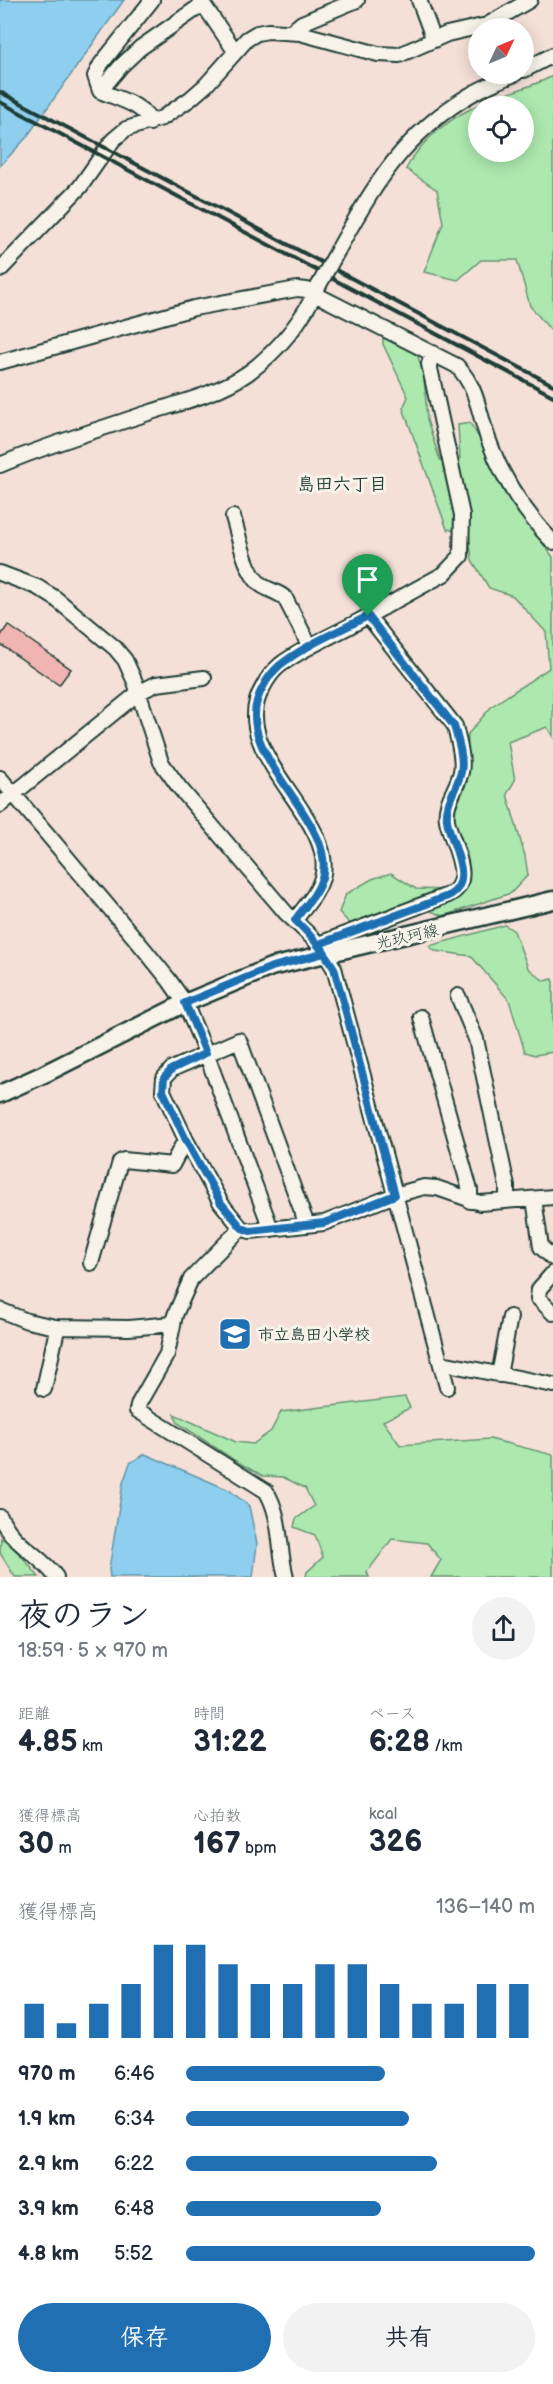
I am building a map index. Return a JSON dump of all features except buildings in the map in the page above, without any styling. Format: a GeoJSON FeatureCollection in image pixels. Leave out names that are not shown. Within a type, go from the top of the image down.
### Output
{"type":"FeatureCollection","features":[{"type":"Feature","properties":{"kind":"main road","name":"光玖珂線"},"geometry":{"type":"LineString","coordinates":[[0,1094],[185,1003],[322,949],[386,941],[553,900]]}},
{"type":"Feature","properties":{"kind":"street"},"geometry":{"type":"LineString","coordinates":[[150,123],[149,116],[142,110],[100,91],[95,76],[101,64],[152,0]]}},
{"type":"Feature","properties":{"kind":"street"},"geometry":{"type":"LineString","coordinates":[[291,32],[302,23],[357,0]]}},
{"type":"Feature","properties":{"kind":"street"},"geometry":{"type":"LineString","coordinates":[[419,0],[434,40]]}},
{"type":"Feature","properties":{"kind":"street"},"geometry":{"type":"LineString","coordinates":[[0,270],[80,187],[113,140],[126,129],[150,123],[171,112],[206,85],[236,51],[257,33],[291,32],[378,54],[399,55],[434,40],[487,25],[530,0]]}},
{"type":"Feature","properties":{"kind":"street"},"geometry":{"type":"LineString","coordinates":[[100,91],[140,48],[203,4],[236,51]]}},
{"type":"Feature","properties":{"kind":"street"},"geometry":{"type":"LineString","coordinates":[[534,65],[553,55]]}},
{"type":"Feature","properties":{"kind":"street"},"geometry":{"type":"LineString","coordinates":[[0,465],[192,399],[247,373],[290,333],[381,175],[419,133],[445,111],[494,84]]}},
{"type":"Feature","properties":{"kind":"street"},"geometry":{"type":"LineString","coordinates":[[0,362],[194,308],[297,289],[317,289],[457,366],[468,378],[476,395],[489,441],[507,482],[522,507],[553,542]]}},
{"type":"Feature","properties":{"kind":"street"},"geometry":{"type":"LineString","coordinates":[[295,920],[315,895],[322,877],[323,856],[316,837],[265,753],[255,730],[254,716],[257,696],[279,666],[444,574],[461,556],[462,516],[429,364],[433,353]]}},
{"type":"Feature","properties":{"kind":"street"},"geometry":{"type":"LineString","coordinates":[[233,518],[246,559],[256,580],[263,586],[279,592],[285,598],[310,647]]}},
{"type":"Feature","properties":{"kind":"street"},"geometry":{"type":"LineString","coordinates":[[0,573],[37,587],[55,598],[80,621],[104,637],[125,660],[135,682],[161,762],[179,787],[271,895],[322,949],[334,968],[447,1387]]}},
{"type":"Feature","properties":{"kind":"street"},"geometry":{"type":"LineString","coordinates":[[322,949],[448,896],[456,892],[461,884],[462,870],[448,829],[446,811],[462,769],[459,743],[454,726],[368,616]]}},
{"type":"Feature","properties":{"kind":"street"},"geometry":{"type":"LineString","coordinates":[[0,805],[138,693],[156,684],[204,678]]}},
{"type":"Feature","properties":{"kind":"street"},"geometry":{"type":"LineString","coordinates":[[0,778],[144,949],[185,1003],[271,1228]]}},
{"type":"Feature","properties":{"kind":"street"},"geometry":{"type":"LineString","coordinates":[[458,996],[476,1039],[507,1186],[507,1201]]}},
{"type":"Feature","properties":{"kind":"street"},"geometry":{"type":"LineString","coordinates":[[421,1017],[470,1190],[470,1201]]}},
{"type":"Feature","properties":{"kind":"street"},"geometry":{"type":"LineString","coordinates":[[307,1225],[239,1040],[172,1069],[164,1078],[163,1091],[187,1142],[221,1203],[242,1228],[250,1231],[271,1228],[307,1225],[324,1223],[395,1195],[424,1187],[437,1188],[480,1203],[553,1197]]}},
{"type":"Feature","properties":{"kind":"street"},"geometry":{"type":"LineString","coordinates":[[91,1263],[120,1162],[124,1160],[172,1165],[182,1146],[187,1142]]}},
{"type":"Feature","properties":{"kind":"street"},"geometry":{"type":"LineString","coordinates":[[534,1198],[541,1247],[553,1258]]}},
{"type":"Feature","properties":{"kind":"street"},"geometry":{"type":"LineString","coordinates":[[242,1228],[191,1279],[172,1324],[167,1354],[137,1410],[266,1491],[274,1502],[277,1514],[280,1556],[286,1577]]}},
{"type":"Feature","properties":{"kind":"street"},"geometry":{"type":"LineString","coordinates":[[553,1273],[539,1289],[538,1298],[553,1313]]}},
{"type":"Feature","properties":{"kind":"street"},"geometry":{"type":"LineString","coordinates":[[0,1310],[27,1322],[56,1327],[129,1329],[172,1324]]}},
{"type":"Feature","properties":{"kind":"street"},"geometry":{"type":"LineString","coordinates":[[499,1375],[510,1317]]}},
{"type":"Feature","properties":{"kind":"street"},"geometry":{"type":"LineString","coordinates":[[44,1389],[57,1334],[56,1327]]}},
{"type":"Feature","properties":{"kind":"street"},"geometry":{"type":"LineString","coordinates":[[441,1363],[553,1385]]}},
{"type":"Feature","properties":{"kind":"street"},"geometry":{"type":"LineString","coordinates":[[0,1517],[19,1545],[43,1563],[56,1577]]}},
{"type":"Feature","properties":{"kind":"green space"},"geometry":{"type":"Polygon","coordinates":[[[553,76],[553,333],[530,306],[517,260],[481,260],[458,280],[424,272],[443,223],[437,190],[406,169],[430,137],[468,110],[468,162],[534,162],[534,96],[501,96],[553,76]]]}},
{"type":"Feature","properties":{"kind":"green space"},"geometry":{"type":"Polygon","coordinates":[[[383,334],[417,354],[424,375],[427,420],[440,460],[460,458],[458,425],[470,423],[480,439],[504,492],[553,557],[553,737],[547,727],[508,742],[515,780],[507,794],[525,856],[528,875],[511,893],[443,916],[414,904],[350,924],[339,912],[346,894],[372,879],[391,873],[416,889],[448,890],[466,883],[454,825],[456,808],[467,782],[468,734],[492,706],[549,668],[546,632],[513,596],[489,588],[472,560],[469,534],[447,529],[403,408],[408,397],[383,344],[383,334]]]}},
{"type":"Feature","properties":{"kind":"green space"},"geometry":{"type":"Polygon","coordinates":[[[505,925],[514,931],[528,968],[544,981],[553,979],[553,1052],[535,1055],[525,1052],[509,1000],[471,956],[435,951],[429,946],[505,925]]]}},
{"type":"Feature","properties":{"kind":"green space"},"geometry":{"type":"Polygon","coordinates":[[[405,1397],[410,1408],[383,1421],[400,1445],[490,1439],[553,1455],[553,1577],[431,1577],[441,1560],[427,1543],[392,1539],[367,1572],[369,1577],[306,1577],[307,1572],[323,1557],[315,1535],[294,1527],[296,1519],[314,1506],[305,1488],[283,1477],[263,1476],[234,1460],[178,1423],[174,1414],[236,1442],[253,1444],[271,1431],[281,1412],[405,1397]]]}},
{"type":"Feature","properties":{"kind":"green space"},"geometry":{"type":"Polygon","coordinates":[[[1,1538],[12,1545],[39,1577],[15,1577],[0,1553],[1,1538]]]}},
{"type":"Feature","properties":{"kind":"water"},"geometry":{"type":"Polygon","coordinates":[[[0,0],[124,0],[26,138],[0,166],[0,0]]]}},
{"type":"Feature","properties":{"kind":"water"},"geometry":{"type":"Polygon","coordinates":[[[145,1454],[229,1490],[249,1506],[257,1544],[253,1577],[110,1577],[109,1569],[123,1483],[130,1463],[145,1454]]]}},
{"type":"Feature","properties":{"kind":"railway"},"geometry":{"type":"LineString","coordinates":[[0,92],[553,385]]}},
{"type":"Feature","properties":{"kind":"railway"},"geometry":{"type":"LineString","coordinates":[[0,102],[553,396]]}},
{"type":"Feature","properties":{"kind":"place","name":"市立島田小学校"},"geometry":{"type":"Point","coordinates":[235,1334]}},
{"type":"Feature","properties":{"kind":"district","name":"島田六丁目"},"geometry":{"type":"Point","coordinates":[342,484]}},
{"type":"Feature","properties":{"kind":"route"},"geometry":{"type":"LineString","coordinates":[[368,616],[279,666],[257,696],[254,716],[255,730],[265,753],[316,837],[323,856],[322,877],[315,895],[295,920],[319,944],[325,953],[334,968],[395,1195],[324,1223],[250,1231],[242,1228],[221,1203],[200,1161],[187,1142],[163,1091],[164,1078],[172,1069],[206,1053],[185,1003],[272,967],[325,953],[319,944],[448,896],[456,892],[461,884],[462,870],[448,829],[446,811],[462,769],[459,743],[454,726],[368,616]]}}]}
